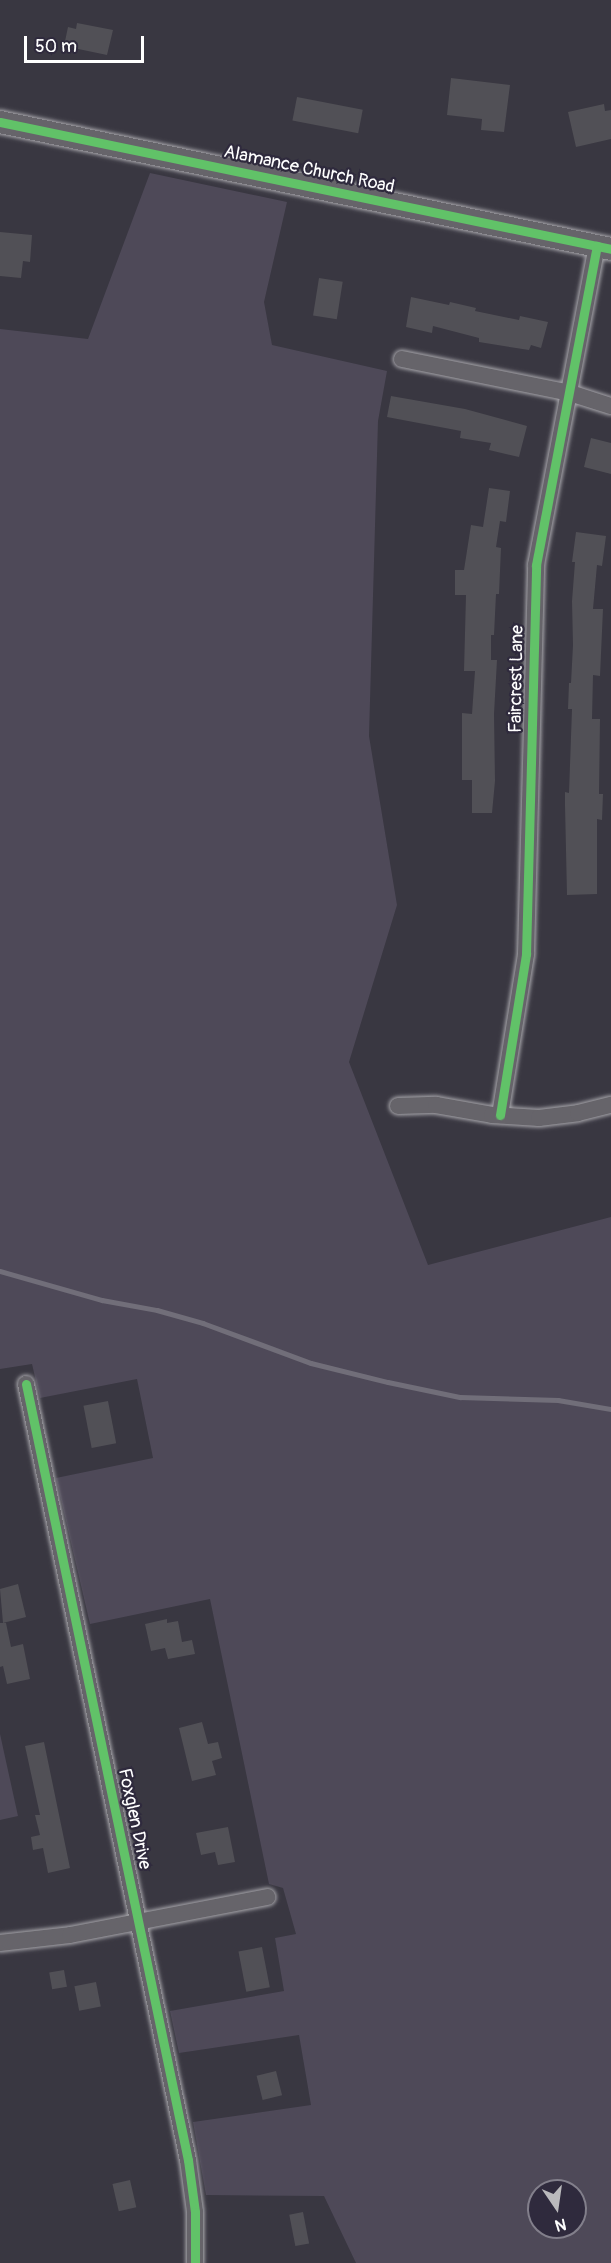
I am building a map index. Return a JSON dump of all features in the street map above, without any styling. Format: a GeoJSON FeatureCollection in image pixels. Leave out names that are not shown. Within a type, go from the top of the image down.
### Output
{"type":"FeatureCollection","features":[{"type":"Feature","properties":{"kind":"main road","name":"Alamance Church Road"},"geometry":{"type":"LineString","coordinates":[[0,122],[144,154],[604,248]]}},
{"type":"Feature","properties":{"kind":"street","name":"Faircrest Lane"},"geometry":{"type":"LineString","coordinates":[[500,1115],[526,954],[536,565],[570,393],[604,248]]}},
{"type":"Feature","properties":{"kind":"street"},"geometry":{"type":"LineString","coordinates":[[402,359],[570,393],[611,406]]}},
{"type":"Feature","properties":{"kind":"street"},"geometry":{"type":"LineString","coordinates":[[398,1106],[436,1105],[500,1115],[539,1118],[578,1113],[611,1105]]}},
{"type":"Feature","properties":{"kind":"street","name":"Foxglen Drive"},"geometry":{"type":"LineString","coordinates":[[26,1384],[188,2160],[195,2212],[195,2263]]}},
{"type":"Feature","properties":{"kind":"street"},"geometry":{"type":"LineString","coordinates":[[0,1943],[70,1935],[267,1898]]}},
{"type":"Feature","properties":{"kind":"shaded area"},"geometry":{"type":"Polygon","coordinates":[[[150,173],[287,202],[264,302],[272,345],[387,371],[378,421],[369,736],[397,905],[349,1062],[428,1265],[611,1217],[611,2263],[356,2263],[324,2196],[206,2195],[193,2122],[311,2105],[299,2035],[179,2053],[170,2011],[284,1991],[275,1938],[296,1934],[283,1888],[269,1884],[210,1599],[90,1624],[56,1478],[153,1458],[137,1379],[40,1398],[32,1364],[0,1369],[0,329],[88,339],[150,173]]]}},
{"type":"Feature","properties":{"kind":"shaded area"},"geometry":{"type":"Polygon","coordinates":[[[0,1734],[18,1816],[0,1820],[0,1734]]]}},
{"type":"Feature","properties":{"kind":"building"},"geometry":{"type":"Polygon","coordinates":[[[77,23],[113,30],[107,55],[64,46],[68,27],[76,29],[77,23]]]}},
{"type":"Feature","properties":{"kind":"building"},"geometry":{"type":"Polygon","coordinates":[[[451,78],[510,85],[504,132],[481,130],[482,119],[447,115],[451,78]]]}},
{"type":"Feature","properties":{"kind":"building"},"geometry":{"type":"Polygon","coordinates":[[[297,97],[363,110],[358,133],[292,121],[297,97]]]}},
{"type":"Feature","properties":{"kind":"building"},"geometry":{"type":"Polygon","coordinates":[[[604,104],[605,111],[611,110],[611,139],[576,147],[568,112],[604,104]]]}},
{"type":"Feature","properties":{"kind":"building"},"geometry":{"type":"Polygon","coordinates":[[[0,232],[32,235],[30,262],[23,261],[21,278],[0,276],[0,232]]]}},
{"type":"Feature","properties":{"kind":"building"},"geometry":{"type":"Polygon","coordinates":[[[319,278],[343,282],[337,319],[313,316],[319,278]]]}},
{"type":"Feature","properties":{"kind":"building"},"geometry":{"type":"Polygon","coordinates":[[[411,297],[449,305],[450,302],[476,308],[475,311],[519,320],[520,316],[548,322],[541,348],[531,345],[529,350],[479,342],[479,338],[433,326],[432,333],[406,327],[411,297]]]}},
{"type":"Feature","properties":{"kind":"building"},"geometry":{"type":"Polygon","coordinates":[[[391,396],[465,409],[527,426],[519,457],[489,450],[491,443],[460,438],[461,431],[387,417],[391,396]]]}},
{"type":"Feature","properties":{"kind":"building"},"geometry":{"type":"Polygon","coordinates":[[[591,438],[611,443],[611,474],[584,467],[591,438]]]}},
{"type":"Feature","properties":{"kind":"building"},"geometry":{"type":"Polygon","coordinates":[[[489,488],[510,491],[506,522],[500,521],[496,547],[501,548],[499,594],[496,594],[494,635],[491,635],[491,660],[497,660],[494,714],[495,781],[492,813],[472,813],[472,780],[462,780],[462,713],[472,714],[475,671],[464,671],[466,595],[455,595],[455,570],[464,570],[471,525],[483,527],[489,488]]]}},
{"type":"Feature","properties":{"kind":"building"},"geometry":{"type":"Polygon","coordinates":[[[576,532],[606,536],[602,566],[597,565],[593,609],[603,609],[600,676],[593,675],[592,719],[600,719],[599,794],[603,794],[602,820],[597,819],[597,894],[567,895],[565,792],[569,793],[572,709],[568,709],[573,645],[572,601],[575,562],[572,562],[576,532]]]}},
{"type":"Feature","properties":{"kind":"building"},"geometry":{"type":"Polygon","coordinates":[[[108,1401],[116,1443],[92,1448],[83,1406],[108,1401]]]}},
{"type":"Feature","properties":{"kind":"building"},"geometry":{"type":"Polygon","coordinates":[[[18,1584],[26,1617],[3,1623],[0,1589],[18,1584]]]}},
{"type":"Feature","properties":{"kind":"building"},"geometry":{"type":"Polygon","coordinates":[[[167,1619],[167,1623],[178,1621],[182,1642],[192,1640],[195,1654],[168,1659],[165,1648],[151,1651],[145,1624],[167,1619]]]}},
{"type":"Feature","properties":{"kind":"building"},"geometry":{"type":"Polygon","coordinates":[[[0,1623],[6,1623],[11,1647],[23,1644],[30,1679],[7,1684],[3,1666],[0,1667],[0,1623]]]}},
{"type":"Feature","properties":{"kind":"building"},"geometry":{"type":"Polygon","coordinates":[[[202,1722],[208,1744],[218,1742],[222,1758],[212,1761],[216,1775],[192,1781],[179,1728],[202,1722]]]}},
{"type":"Feature","properties":{"kind":"building"},"geometry":{"type":"Polygon","coordinates":[[[44,1742],[70,1868],[48,1873],[43,1848],[33,1850],[31,1837],[40,1835],[35,1815],[40,1815],[25,1746],[44,1742]]]}},
{"type":"Feature","properties":{"kind":"building"},"geometry":{"type":"Polygon","coordinates":[[[228,1827],[235,1862],[218,1865],[215,1852],[201,1855],[196,1833],[228,1827]]]}},
{"type":"Feature","properties":{"kind":"building"},"geometry":{"type":"Polygon","coordinates":[[[262,1947],[270,1987],[246,1992],[238,1952],[262,1947]]]}},
{"type":"Feature","properties":{"kind":"building"},"geometry":{"type":"Polygon","coordinates":[[[64,1970],[67,1987],[52,1989],[49,1973],[64,1970]]]}},
{"type":"Feature","properties":{"kind":"building"},"geometry":{"type":"Polygon","coordinates":[[[96,1982],[101,2007],[79,2011],[74,1986],[96,1982]]]}},
{"type":"Feature","properties":{"kind":"building"},"geometry":{"type":"Polygon","coordinates":[[[276,2071],[282,2095],[263,2100],[257,2076],[276,2071]]]}},
{"type":"Feature","properties":{"kind":"building"},"geometry":{"type":"Polygon","coordinates":[[[130,2180],[136,2207],[119,2211],[112,2184],[130,2180]]]}},
{"type":"Feature","properties":{"kind":"building"},"geometry":{"type":"Polygon","coordinates":[[[303,2212],[309,2243],[295,2246],[289,2215],[303,2212]]]}},
{"type":"Feature","properties":{"kind":"waterway"},"geometry":{"type":"LineString","coordinates":[[0,1271],[102,1300],[157,1310],[203,1323],[311,1363],[388,1382],[460,1397],[558,1400],[611,1409]]}},
{"type":"Feature","properties":{"kind":"cycle path"},"geometry":{"type":"LineString","coordinates":[[0,122],[611,249]]}},
{"type":"Feature","properties":{"kind":"cycle path"},"geometry":{"type":"LineString","coordinates":[[500,1115],[526,954],[536,565],[597,246]]}},
{"type":"Feature","properties":{"kind":"cycle path"},"geometry":{"type":"LineString","coordinates":[[26,1384],[188,2160],[195,2212],[195,2263]]}}]}
